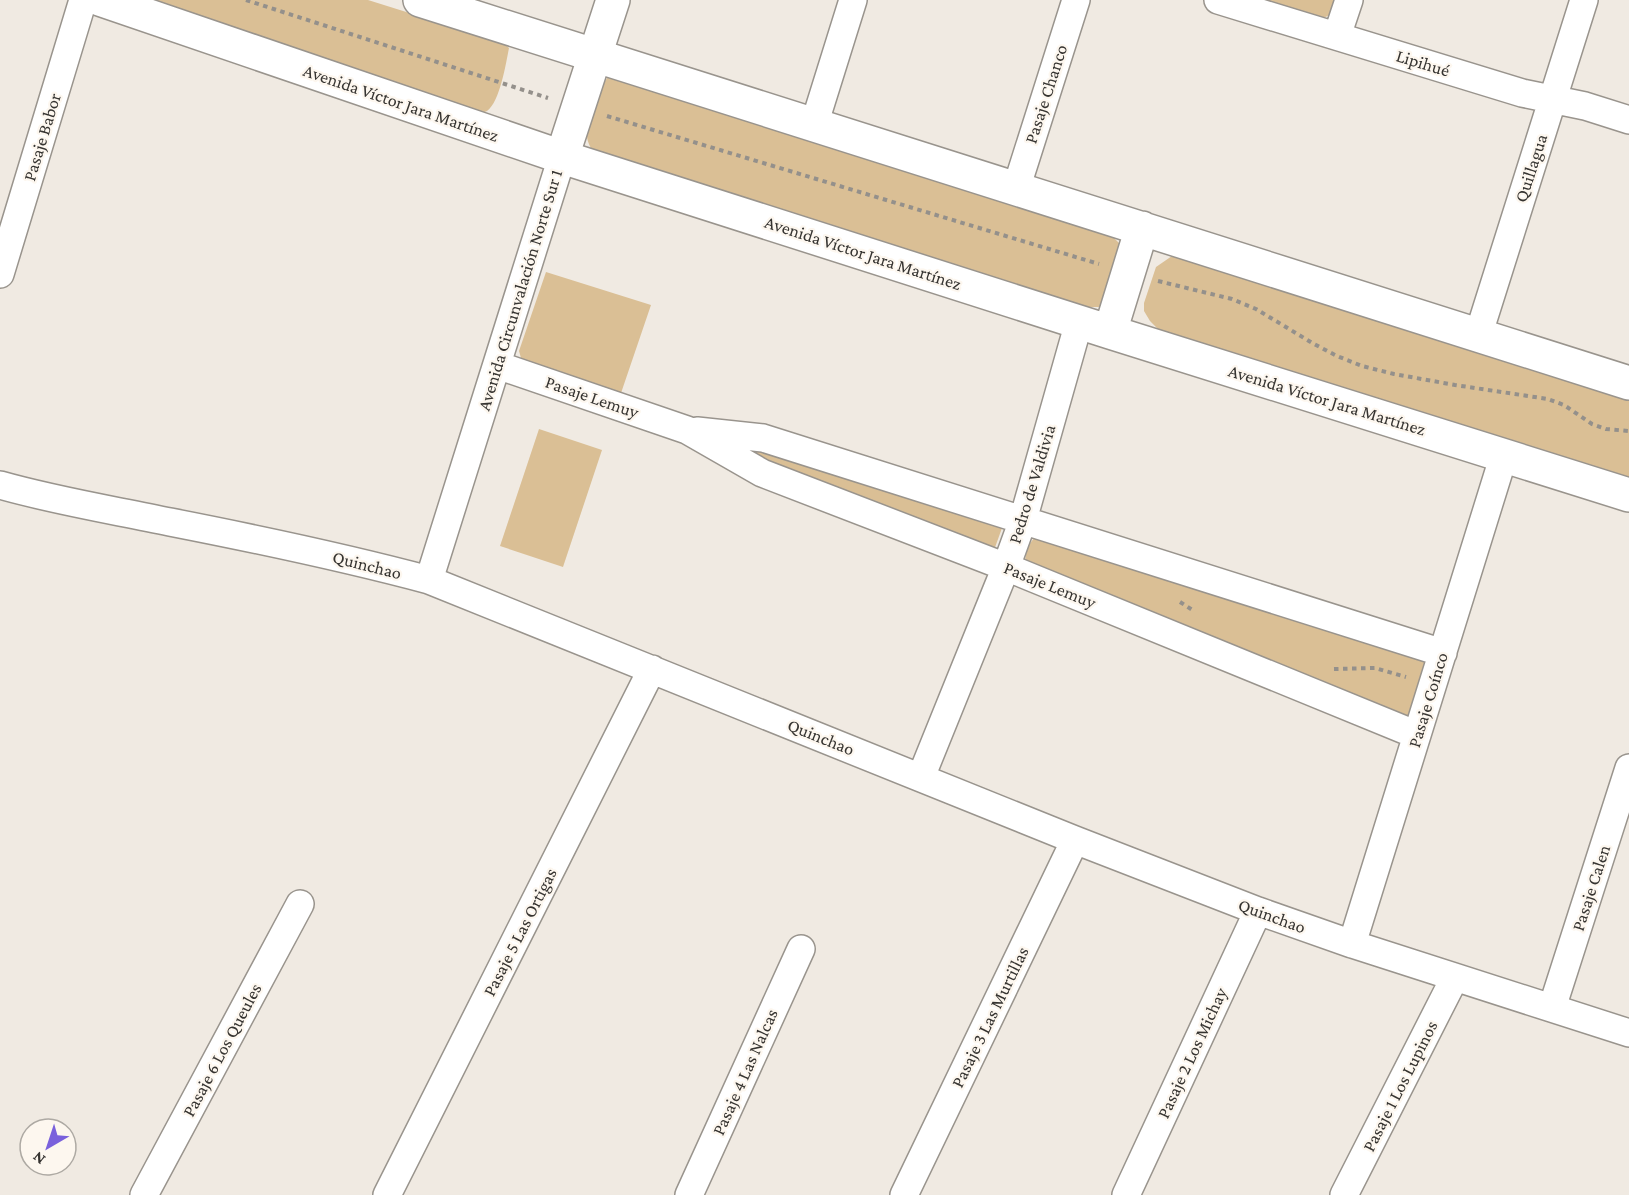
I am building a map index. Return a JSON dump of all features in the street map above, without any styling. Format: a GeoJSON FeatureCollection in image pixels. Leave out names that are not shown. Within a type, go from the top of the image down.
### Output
{"type":"FeatureCollection","features":[{"type":"Feature","properties":{"kind":"main road","name":"Avenida Víctor Jara Martínez"},"geometry":{"type":"LineString","coordinates":[[102,0],[562,157],[1629,495]]}},
{"type":"Feature","properties":{"kind":"main road"},"geometry":{"type":"LineString","coordinates":[[420,0],[1629,383]]}},
{"type":"Feature","properties":{"kind":"main road","name":"Avenida Circunvalación Norte Sur 1"},"geometry":{"type":"LineString","coordinates":[[562,157],[613,0]]}},
{"type":"Feature","properties":{"kind":"main road"},"geometry":{"type":"LineString","coordinates":[[1110,332],[1142,228]]}},
{"type":"Feature","properties":{"kind":"street","name":"Pasaje Babor"},"geometry":{"type":"LineString","coordinates":[[0,274],[83,0]]}},
{"type":"Feature","properties":{"kind":"street"},"geometry":{"type":"LineString","coordinates":[[814,125],[853,0]]}},
{"type":"Feature","properties":{"kind":"street","name":"Pasaje Chanco"},"geometry":{"type":"LineString","coordinates":[[1016,189],[1076,0]]}},
{"type":"Feature","properties":{"kind":"street","name":"Lipihué"},"geometry":{"type":"LineString","coordinates":[[1218,0],[1522,93],[1584,106],[1629,120]]}},
{"type":"Feature","properties":{"kind":"street"},"geometry":{"type":"LineString","coordinates":[[1337,36],[1349,0]]}},
{"type":"Feature","properties":{"kind":"street","name":"Quillagua"},"geometry":{"type":"LineString","coordinates":[[1478,336],[1584,0]]}},
{"type":"Feature","properties":{"kind":"street","name":"Avenida Circunvalación Norte Sur 1"},"geometry":{"type":"LineString","coordinates":[[429,580],[562,157]]}},
{"type":"Feature","properties":{"kind":"street","name":"Pedro de Valdivia"},"geometry":{"type":"LineString","coordinates":[[921,777],[1023,520],[1079,322]]}},
{"type":"Feature","properties":{"kind":"street","name":"Pasaje Lemuy"},"geometry":{"type":"LineString","coordinates":[[497,365],[687,430],[762,473],[1005,567],[1417,735]]}},
{"type":"Feature","properties":{"kind":"street","name":"Pasaje Lemuy"},"geometry":{"type":"LineString","coordinates":[[687,430],[763,438],[1443,653]]}},
{"type":"Feature","properties":{"kind":"street","name":"Pasaje Coínco"},"geometry":{"type":"LineString","coordinates":[[1352,944],[1504,455]]}},
{"type":"Feature","properties":{"kind":"street","name":"Quinchao"},"geometry":{"type":"LineString","coordinates":[[0,485],[69,503],[169,521],[367,564],[429,580],[1075,840],[1258,911],[1352,944],[1629,1033]]}},
{"type":"Feature","properties":{"kind":"street","name":"Pasaje 5 Las Ortigas"},"geometry":{"type":"LineString","coordinates":[[387,1195],[652,669]]}},
{"type":"Feature","properties":{"kind":"street","name":"Pasaje Calen"},"geometry":{"type":"LineString","coordinates":[[1552,1008],[1625,795],[1629,768]]}},
{"type":"Feature","properties":{"kind":"street","name":"Pasaje 3 Las Murtillas"},"geometry":{"type":"LineString","coordinates":[[904,1195],[1075,840]]}},
{"type":"Feature","properties":{"kind":"street","name":"Pasaje 6 Los Queules"},"geometry":{"type":"LineString","coordinates":[[144,1195],[300,904]]}},
{"type":"Feature","properties":{"kind":"street","name":"Pasaje 2 Los Michay"},"geometry":{"type":"LineString","coordinates":[[1126,1195],[1258,911]]}},
{"type":"Feature","properties":{"kind":"street","name":"Pasaje 4 Las Nalcas"},"geometry":{"type":"LineString","coordinates":[[689,1195],[801,949]]}},
{"type":"Feature","properties":{"kind":"street","name":"Pasaje 1 Los Lupinos"},"geometry":{"type":"LineString","coordinates":[[1344,1195],[1455,977]]}},
{"type":"Feature","properties":{"kind":"path"},"geometry":{"type":"LineString","coordinates":[[246,0],[578,107],[1175,286],[1232,299],[1256,309],[1321,348],[1362,366],[1394,374],[1548,399],[1564,405],[1592,424],[1606,429],[1629,431]]}},
{"type":"Feature","properties":{"kind":"shaded area"},"geometry":{"type":"Polygon","coordinates":[[[153,0],[368,0],[502,42],[509,48],[502,82],[492,106],[485,112],[468,113],[153,0]]]}},
{"type":"Feature","properties":{"kind":"shaded area"},"geometry":{"type":"Polygon","coordinates":[[[1265,0],[1337,0],[1330,15],[1323,18],[1265,0]]]}},
{"type":"Feature","properties":{"kind":"shaded area"},"geometry":{"type":"Polygon","coordinates":[[[608,77],[1111,235],[1120,244],[1108,302],[1100,307],[1084,307],[594,152],[587,139],[588,125],[598,95],[608,77]]]}},
{"type":"Feature","properties":{"kind":"shaded area"},"geometry":{"type":"Polygon","coordinates":[[[1172,256],[1629,401],[1629,479],[1160,331],[1144,311],[1144,303],[1156,267],[1172,256]]]}},
{"type":"Feature","properties":{"kind":"shaded area"},"geometry":{"type":"Polygon","coordinates":[[[546,272],[651,305],[620,396],[527,364],[521,358],[519,351],[546,272]]]}},
{"type":"Feature","properties":{"kind":"shaded area"},"geometry":{"type":"Polygon","coordinates":[[[539,429],[602,450],[563,567],[500,546],[539,429]]]}},
{"type":"Feature","properties":{"kind":"shaded area"},"geometry":{"type":"Polygon","coordinates":[[[727,440],[1002,528],[993,553],[772,470],[727,440]]]}},
{"type":"Feature","properties":{"kind":"shaded area"},"geometry":{"type":"Polygon","coordinates":[[[1037,536],[1423,658],[1428,665],[1411,719],[1025,563],[1028,548],[1037,536]]]}}]}
